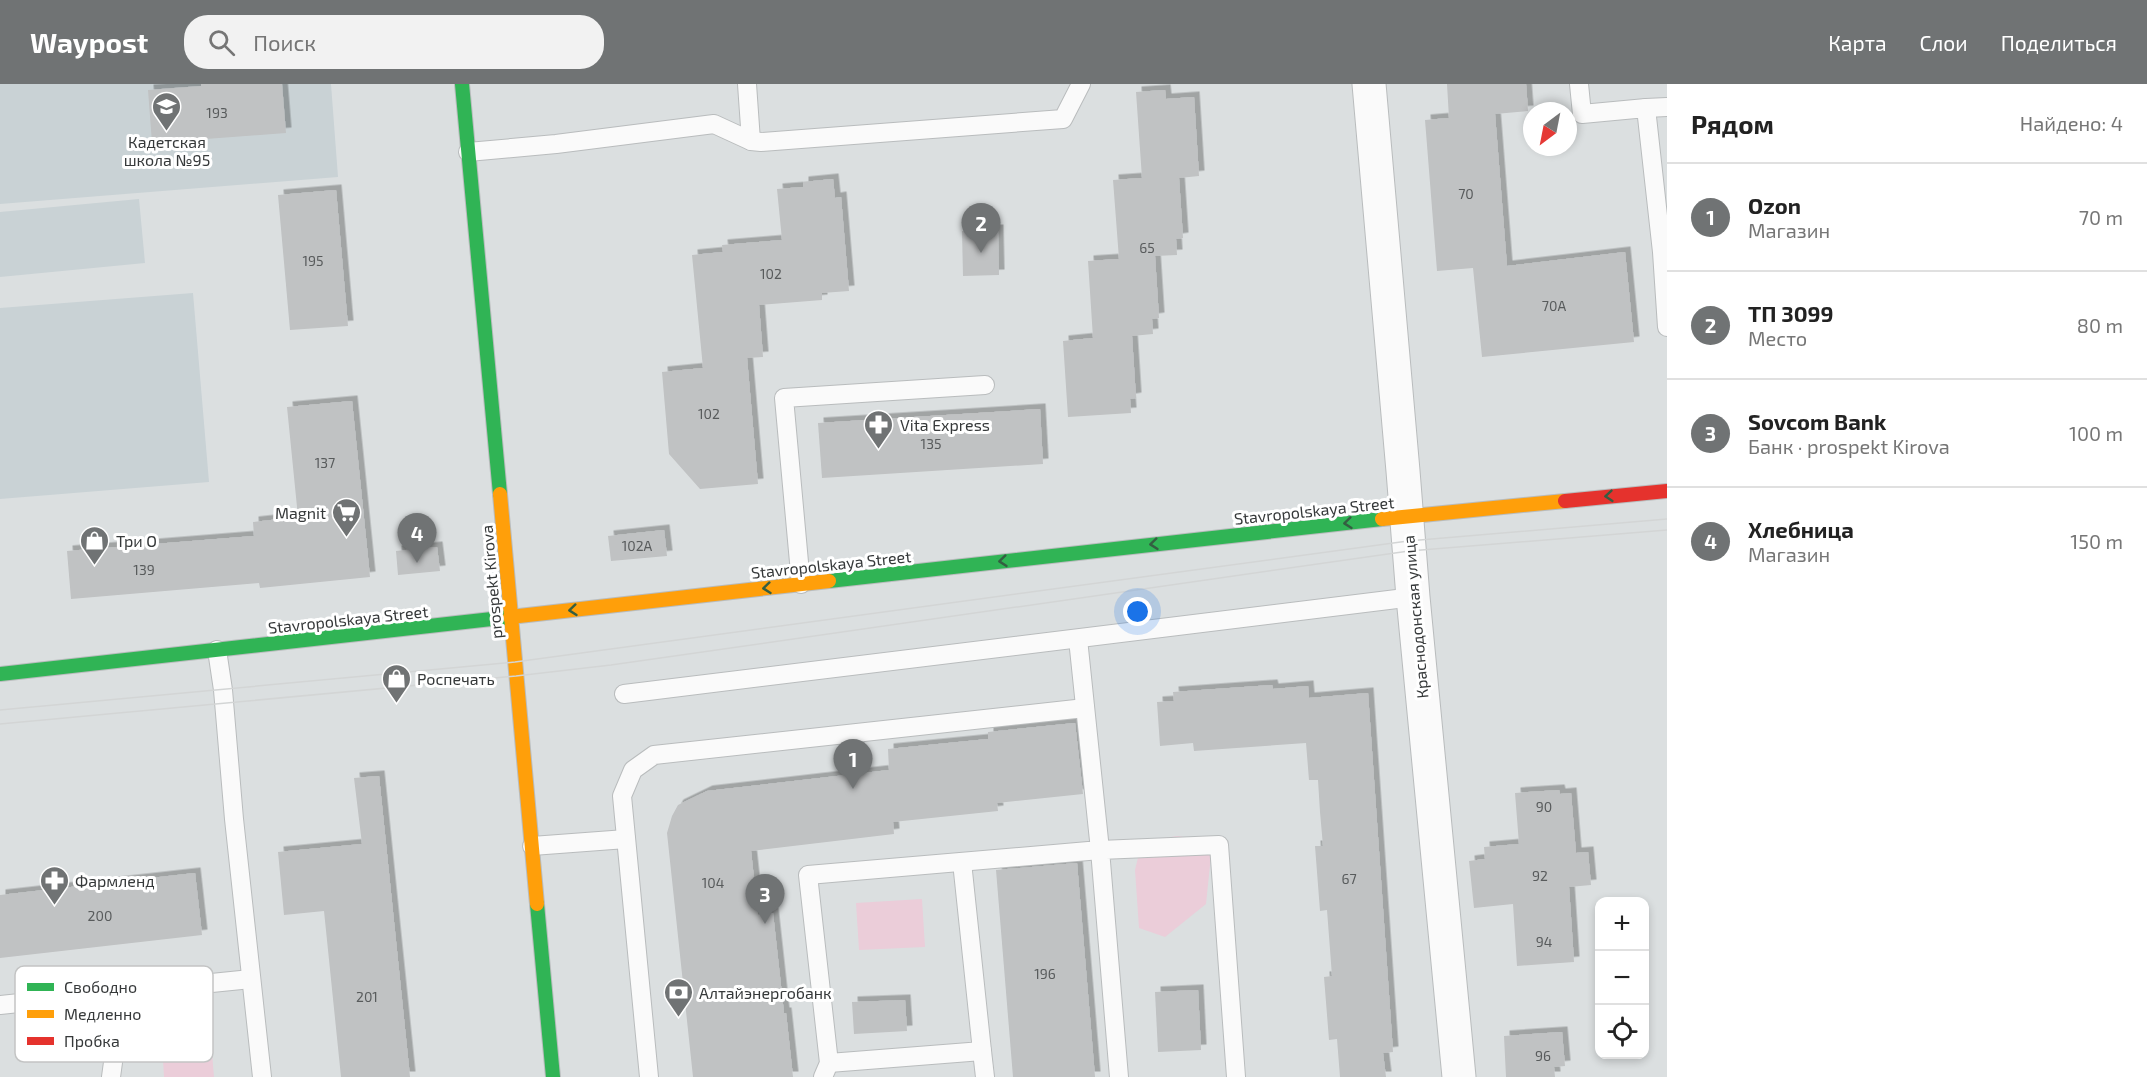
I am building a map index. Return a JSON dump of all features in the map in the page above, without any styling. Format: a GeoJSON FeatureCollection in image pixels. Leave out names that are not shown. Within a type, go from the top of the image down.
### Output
{"type":"FeatureCollection","features":[{"type":"Feature","properties":{"kind":"street","name":"prospekt Kirova"},"geometry":{"type":"LineString","coordinates":[[462,84],[553,1077]]}},
{"type":"Feature","properties":{"kind":"street","name":"Краснодонская улица"},"geometry":{"type":"LineString","coordinates":[[1369,84],[1413,597],[1459,1077]]}},
{"type":"Feature","properties":{"kind":"street","name":"Stavropolskaya Street"},"geometry":{"type":"LineString","coordinates":[[0,674],[1406,516],[1667,491]]}},
{"type":"Feature","properties":{"kind":"lane"},"geometry":{"type":"LineString","coordinates":[[747,84],[751,141]]}},
{"type":"Feature","properties":{"kind":"lane"},"geometry":{"type":"LineString","coordinates":[[468,152],[556,144],[714,124],[751,141],[761,142],[1062,119],[1081,84]]}},
{"type":"Feature","properties":{"kind":"lane"},"geometry":{"type":"LineString","coordinates":[[1579,84],[1582,114],[1667,107]]}},
{"type":"Feature","properties":{"kind":"lane"},"geometry":{"type":"LineString","coordinates":[[1646,108],[1664,252],[1667,327]]}},
{"type":"Feature","properties":{"kind":"lane"},"geometry":{"type":"LineString","coordinates":[[801,584],[784,398],[985,386]]}},
{"type":"Feature","properties":{"kind":"lane"},"geometry":{"type":"LineString","coordinates":[[624,694],[1413,597]]}},
{"type":"Feature","properties":{"kind":"lane"},"geometry":{"type":"LineString","coordinates":[[1078,639],[1100,850],[1119,1077]]}},
{"type":"Feature","properties":{"kind":"lane"},"geometry":{"type":"LineString","coordinates":[[217,650],[262,1077]]}},
{"type":"Feature","properties":{"kind":"lane"},"geometry":{"type":"LineString","coordinates":[[649,1077],[622,796],[633,770],[654,755],[1085,708]]}},
{"type":"Feature","properties":{"kind":"lane"},"geometry":{"type":"LineString","coordinates":[[532,846],[626,839]]}},
{"type":"Feature","properties":{"kind":"lane"},"geometry":{"type":"LineString","coordinates":[[982,1051],[826,1070],[807,875],[1100,850],[1219,845],[1236,1077]]}},
{"type":"Feature","properties":{"kind":"lane"},"geometry":{"type":"LineString","coordinates":[[962,862],[985,1077]]}},
{"type":"Feature","properties":{"kind":"lane"},"geometry":{"type":"LineString","coordinates":[[213,983],[251,979]]}},
{"type":"Feature","properties":{"kind":"lane"},"geometry":{"type":"LineString","coordinates":[[0,1005],[15,1003]]}},
{"type":"Feature","properties":{"kind":"lane"},"geometry":{"type":"LineString","coordinates":[[111,1077],[113,1062]]}},
{"type":"Feature","properties":{"kind":"shaded area","name":"Кадетская школа №95"},"geometry":{"type":"Polygon","coordinates":[[[0,84],[331,84],[338,177],[0,204],[0,84]]]}},
{"type":"Feature","properties":{"kind":"shaded area"},"geometry":{"type":"Polygon","coordinates":[[[139,199],[145,263],[0,277],[0,212],[139,199]]]}},
{"type":"Feature","properties":{"kind":"shaded area"},"geometry":{"type":"Polygon","coordinates":[[[193,293],[209,482],[0,499],[0,308],[193,293]]]}},
{"type":"Feature","properties":{"kind":"shaded area"},"geometry":{"type":"Polygon","coordinates":[[[1178,836],[1200,840],[1212,846],[1206,904],[1165,937],[1139,928],[1135,870],[1142,841],[1178,836]]]}},
{"type":"Feature","properties":{"kind":"shaded area"},"geometry":{"type":"Polygon","coordinates":[[[922,899],[925,947],[859,950],[856,903],[922,899]]]}},
{"type":"Feature","properties":{"kind":"shaded area"},"geometry":{"type":"Polygon","coordinates":[[[163,1062],[213,1062],[214,1077],[164,1077],[163,1062]]]}},
{"type":"Feature","properties":{"kind":"building"},"geometry":{"type":"Polygon","coordinates":[[[201,84],[282,84],[286,133],[152,143],[148,90],[201,86],[201,84]]]}},
{"type":"Feature","properties":{"kind":"building"},"geometry":{"type":"Polygon","coordinates":[[[1447,84],[1526,84],[1527,102],[1523,102],[1523,111],[1495,114],[1507,266],[1625,252],[1634,342],[1482,357],[1473,268],[1437,271],[1425,120],[1449,118],[1447,84]]]}},
{"type":"Feature","properties":{"kind":"building"},"geometry":{"type":"Polygon","coordinates":[[[1165,90],[1166,99],[1194,97],[1199,176],[1179,178],[1183,238],[1176,239],[1177,255],[1155,256],[1159,318],[1152,319],[1153,334],[1132,336],[1136,398],[1130,399],[1131,413],[1068,417],[1063,341],[1093,338],[1088,261],[1119,259],[1113,180],[1142,178],[1136,92],[1165,90]]]}},
{"type":"Feature","properties":{"kind":"building"},"geometry":{"type":"Polygon","coordinates":[[[833,179],[835,198],[841,197],[849,291],[822,293],[822,300],[759,305],[763,357],[747,358],[758,484],[700,489],[669,454],[662,372],[703,368],[692,255],[723,252],[722,245],[782,240],[777,189],[803,187],[803,182],[833,179]]]}},
{"type":"Feature","properties":{"kind":"building"},"geometry":{"type":"Polygon","coordinates":[[[336,190],[348,326],[290,330],[278,195],[336,190]]]}},
{"type":"Feature","properties":{"kind":"building"},"geometry":{"type":"Polygon","coordinates":[[[998,230],[999,275],[963,276],[962,231],[998,230]]]}},
{"type":"Feature","properties":{"kind":"building"},"geometry":{"type":"Polygon","coordinates":[[[352,401],[370,577],[260,588],[259,583],[71,599],[67,551],[254,536],[253,522],[298,517],[287,407],[352,401]]]}},
{"type":"Feature","properties":{"kind":"building"},"geometry":{"type":"Polygon","coordinates":[[[1040,409],[1043,464],[822,478],[818,423],[1040,409]]]}},
{"type":"Feature","properties":{"kind":"building"},"geometry":{"type":"Polygon","coordinates":[[[664,530],[667,556],[611,561],[608,536],[664,530]]]}},
{"type":"Feature","properties":{"kind":"building"},"geometry":{"type":"Polygon","coordinates":[[[437,547],[440,571],[398,575],[396,551],[437,547]]]}},
{"type":"Feature","properties":{"kind":"building"},"geometry":{"type":"Polygon","coordinates":[[[1272,685],[1273,689],[1308,686],[1309,698],[1368,693],[1393,1052],[1383,1053],[1386,1077],[1340,1077],[1337,1039],[1329,1040],[1324,977],[1332,976],[1327,910],[1320,911],[1315,846],[1323,846],[1318,780],[1309,780],[1306,743],[1194,751],[1193,743],[1160,746],[1157,702],[1174,701],[1173,692],[1272,685]]]}},
{"type":"Feature","properties":{"kind":"building"},"geometry":{"type":"Polygon","coordinates":[[[1075,723],[1083,794],[997,803],[998,811],[893,822],[894,834],[751,851],[758,915],[773,913],[793,1077],[693,1077],[667,833],[678,805],[707,791],[889,770],[888,749],[988,739],[988,732],[1075,723]]]}},
{"type":"Feature","properties":{"kind":"building"},"geometry":{"type":"Polygon","coordinates":[[[379,776],[410,1077],[341,1077],[324,911],[284,915],[278,852],[362,844],[354,778],[379,776]]]}},
{"type":"Feature","properties":{"kind":"building"},"geometry":{"type":"Polygon","coordinates":[[[1559,790],[1560,794],[1571,793],[1576,853],[1588,852],[1591,885],[1569,887],[1574,962],[1517,966],[1513,904],[1474,908],[1469,861],[1485,859],[1484,847],[1519,844],[1515,793],[1559,790]]]}},
{"type":"Feature","properties":{"kind":"building"},"geometry":{"type":"Polygon","coordinates":[[[1077,863],[1095,1077],[1013,1077],[996,870],[1077,863]]]}},
{"type":"Feature","properties":{"kind":"building"},"geometry":{"type":"Polygon","coordinates":[[[195,873],[202,935],[0,958],[0,895],[195,873]]]}},
{"type":"Feature","properties":{"kind":"building"},"geometry":{"type":"Polygon","coordinates":[[[1198,990],[1201,1050],[1158,1052],[1155,992],[1198,990]]]}},
{"type":"Feature","properties":{"kind":"building"},"geometry":{"type":"Polygon","coordinates":[[[905,1000],[907,1031],[854,1034],[852,1002],[905,1000]]]}},
{"type":"Feature","properties":{"kind":"building"},"geometry":{"type":"Polygon","coordinates":[[[1562,1032],[1565,1066],[1554,1067],[1555,1077],[1506,1077],[1504,1036],[1562,1032]]]}},
{"type":"Feature","properties":{"kind":"tram line"},"geometry":{"type":"LineString","coordinates":[[0,710],[515,662],[1408,541],[1667,519]]}},
{"type":"Feature","properties":{"kind":"tram line"},"geometry":{"type":"LineString","coordinates":[[0,724],[516,676],[611,665],[1409,551],[1667,530]]}},
{"type":"Feature","properties":{"kind":"traffic: fast"},"geometry":{"type":"LineString","coordinates":[[462,84],[500,494]]}},
{"type":"Feature","properties":{"kind":"traffic: fast"},"geometry":{"type":"LineString","coordinates":[[829,581],[1382,519]]}},
{"type":"Feature","properties":{"kind":"traffic: fast"},"geometry":{"type":"LineString","coordinates":[[0,674],[510,617]]}},
{"type":"Feature","properties":{"kind":"traffic: fast"},"geometry":{"type":"LineString","coordinates":[[537,904],[553,1077]]}},
{"type":"Feature","properties":{"kind":"traffic: slow"},"geometry":{"type":"LineString","coordinates":[[500,494],[537,904]]}},
{"type":"Feature","properties":{"kind":"traffic: slow"},"geometry":{"type":"LineString","coordinates":[[1382,519],[1565,501]]}},
{"type":"Feature","properties":{"kind":"traffic: slow"},"geometry":{"type":"LineString","coordinates":[[510,617],[829,581]]}},
{"type":"Feature","properties":{"kind":"traffic: jam"},"geometry":{"type":"LineString","coordinates":[[1565,501],[1667,491]]}},
{"type":"Feature","properties":{"kind":"place","name":"Кадетская школа №95"},"geometry":{"type":"Point","coordinates":[167,132]}},
{"type":"Feature","properties":{"kind":"place","name":"ТП 3099"},"geometry":{"type":"Point","coordinates":[981,253]}},
{"type":"Feature","properties":{"kind":"place","name":"Vita Express"},"geometry":{"type":"Point","coordinates":[879,450]}},
{"type":"Feature","properties":{"kind":"place","name":"Magnit"},"geometry":{"type":"Point","coordinates":[347,538]}},
{"type":"Feature","properties":{"kind":"place","name":"Хлебница"},"geometry":{"type":"Point","coordinates":[417,563]}},
{"type":"Feature","properties":{"kind":"place","name":"Три О"},"geometry":{"type":"Point","coordinates":[95,566]}},
{"type":"Feature","properties":{"kind":"place","name":"Роспечать"},"geometry":{"type":"Point","coordinates":[396,704]}},
{"type":"Feature","properties":{"kind":"place","name":"Ozon"},"geometry":{"type":"Point","coordinates":[853,789]}},
{"type":"Feature","properties":{"kind":"place","name":"Фармленд"},"geometry":{"type":"Point","coordinates":[54,906]}},
{"type":"Feature","properties":{"kind":"place","name":"Sovcom Bank"},"geometry":{"type":"Point","coordinates":[765,924]}},
{"type":"Feature","properties":{"kind":"place","name":"Алтайэнергобанк"},"geometry":{"type":"Point","coordinates":[678,1018]}}]}
